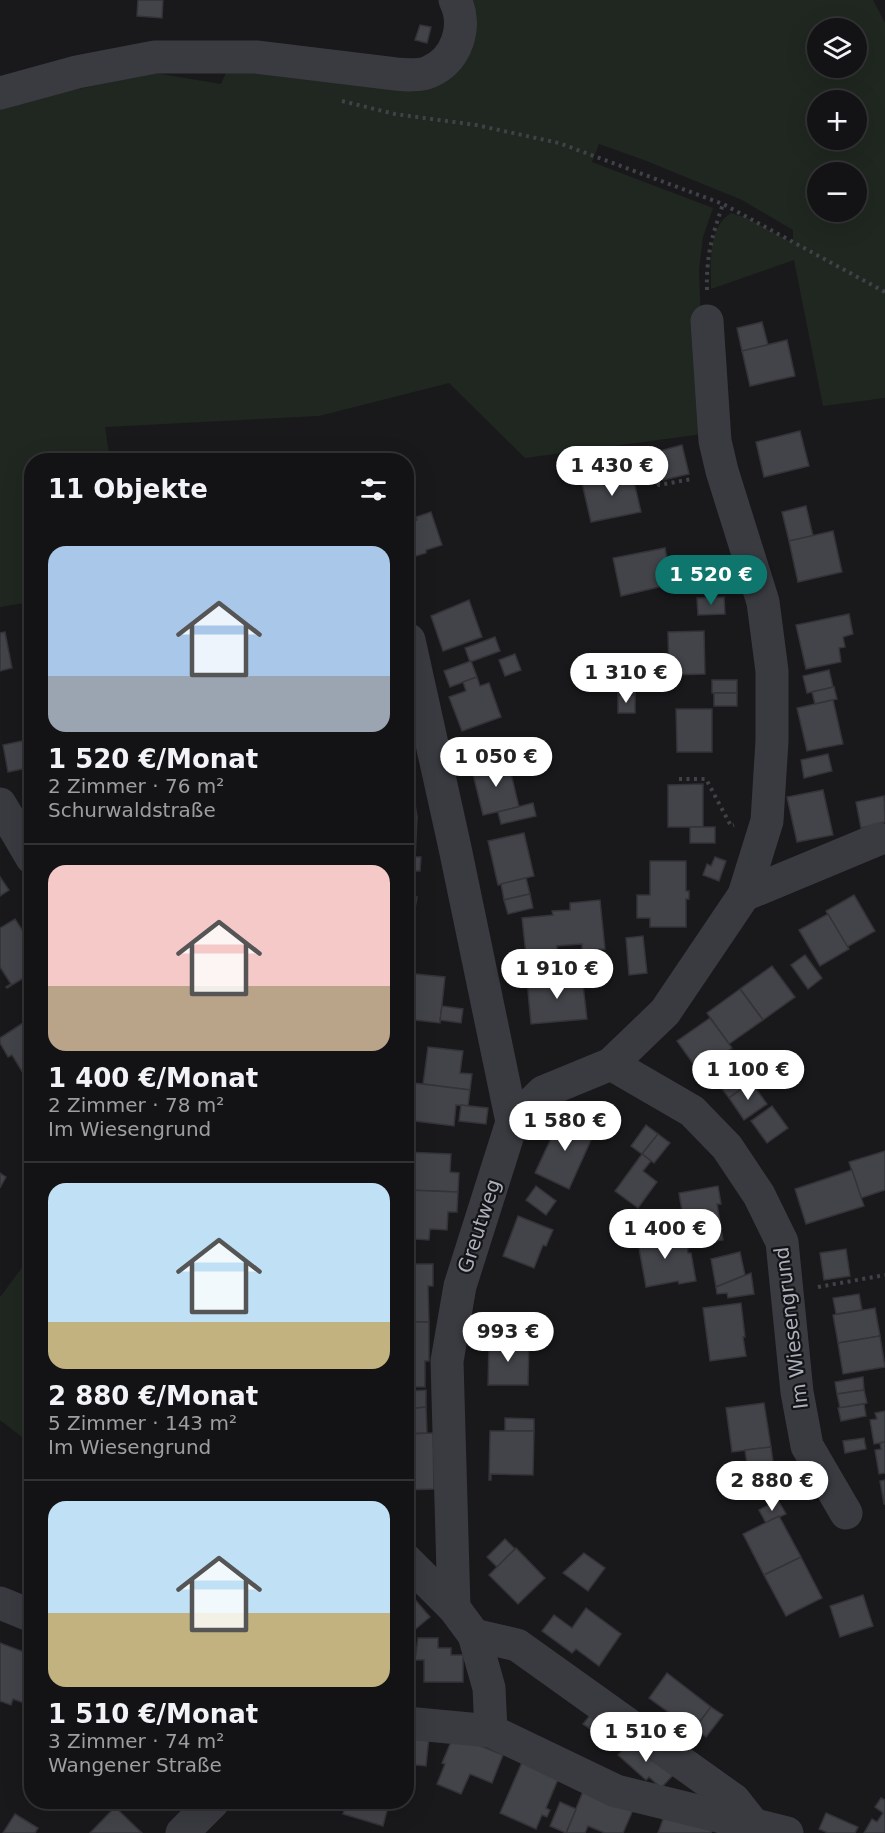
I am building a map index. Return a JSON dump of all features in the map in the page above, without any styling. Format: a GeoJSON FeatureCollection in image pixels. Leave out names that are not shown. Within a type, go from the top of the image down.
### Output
{"type":"FeatureCollection","features":[{"type":"Feature","properties":{"kind":"street"},"geometry":{"type":"LineString","coordinates":[[0,93],[77,72],[155,57],[256,57],[396,74],[428,73],[439,66],[455,49],[461,32],[460,16],[455,0]]}},
{"type":"Feature","properties":{"kind":"street"},"geometry":{"type":"LineString","coordinates":[[512,1122],[543,1092],[611,1064],[665,1012],[744,895],[767,821],[772,741],[772,671],[763,602],[719,456],[707,321]]}},
{"type":"Feature","properties":{"kind":"street","name":"Greutweg"},"geometry":{"type":"LineString","coordinates":[[414,667],[455,848],[512,1122],[460,1286],[447,1361],[454,1608]]}},
{"type":"Feature","properties":{"kind":"street"},"geometry":{"type":"LineString","coordinates":[[0,804],[24,844]]}},
{"type":"Feature","properties":{"kind":"street"},"geometry":{"type":"LineString","coordinates":[[744,895],[879,839]]}},
{"type":"Feature","properties":{"kind":"street","name":"Im Wiesengrund"},"geometry":{"type":"LineString","coordinates":[[611,1064],[692,1111],[728,1146],[759,1195],[782,1242],[797,1392],[807,1446],[846,1513]]}},
{"type":"Feature","properties":{"kind":"street"},"geometry":{"type":"LineString","coordinates":[[414,1568],[454,1608],[474,1635],[489,1688],[491,1731]]}},
{"type":"Feature","properties":{"kind":"street"},"geometry":{"type":"LineString","coordinates":[[0,1603],[24,1613]]}},
{"type":"Feature","properties":{"kind":"street"},"geometry":{"type":"LineString","coordinates":[[474,1635],[517,1645],[734,1800],[752,1829]]}},
{"type":"Feature","properties":{"kind":"street"},"geometry":{"type":"LineString","coordinates":[[414,1724],[491,1731],[616,1791],[752,1829],[787,1833]]}},
{"type":"Feature","properties":{"kind":"street"},"geometry":{"type":"LineString","coordinates":[[182,1833],[206,1809]]}},
{"type":"Feature","properties":{"kind":"path"},"geometry":{"type":"LineString","coordinates":[[332,99],[394,114],[476,125],[559,143],[723,204],[885,292]]}},
{"type":"Feature","properties":{"kind":"path"},"geometry":{"type":"LineString","coordinates":[[707,321],[706,268],[710,242],[723,204]]}},
{"type":"Feature","properties":{"kind":"path"},"geometry":{"type":"LineString","coordinates":[[640,474],[653,475],[659,485],[719,456]]}},
{"type":"Feature","properties":{"kind":"path"},"geometry":{"type":"LineString","coordinates":[[676,567],[696,579],[714,583],[733,583],[755,576]]}},
{"type":"Feature","properties":{"kind":"path"},"geometry":{"type":"LineString","coordinates":[[679,778],[706,779],[731,826],[767,821]]}},
{"type":"Feature","properties":{"kind":"path"},"geometry":{"type":"LineString","coordinates":[[787,1292],[885,1275]]}},
{"type":"Feature","properties":{"kind":"shaded area"},"geometry":{"type":"Polygon","coordinates":[[[462,0],[873,0],[885,23],[885,398],[823,406],[794,260],[711,289],[714,237],[723,220],[731,213],[747,218],[793,243],[793,230],[742,200],[599,144],[592,162],[713,208],[703,237],[699,270],[710,433],[525,458],[449,383],[319,416],[105,427],[109,453],[24,453],[24,603],[0,607],[0,107],[155,73],[221,84],[228,68],[425,79],[462,0]]]}},
{"type":"Feature","properties":{"kind":"shaded area"},"geometry":{"type":"Polygon","coordinates":[[[24,1265],[24,1439],[0,1420],[0,1297],[24,1265]]]}},
{"type":"Feature","properties":{"kind":"building"},"geometry":{"type":"Polygon","coordinates":[[[138,0],[163,0],[162,18],[137,16],[138,0]]]}},
{"type":"Feature","properties":{"kind":"building"},"geometry":{"type":"Polygon","coordinates":[[[420,25],[431,27],[427,43],[415,40],[420,25]]]}},
{"type":"Feature","properties":{"kind":"building"},"geometry":{"type":"Polygon","coordinates":[[[762,322],[768,345],[742,351],[737,328],[762,322]]]}},
{"type":"Feature","properties":{"kind":"building"},"geometry":{"type":"Polygon","coordinates":[[[787,340],[795,376],[750,386],[742,351],[787,340]]]}},
{"type":"Feature","properties":{"kind":"building"},"geometry":{"type":"Polygon","coordinates":[[[800,431],[809,466],[764,477],[756,442],[800,431]]]}},
{"type":"Feature","properties":{"kind":"building"},"geometry":{"type":"Polygon","coordinates":[[[682,445],[689,474],[663,480],[656,452],[682,445]]]}},
{"type":"Feature","properties":{"kind":"building"},"geometry":{"type":"Polygon","coordinates":[[[632,473],[641,512],[591,522],[582,483],[632,473]]]}},
{"type":"Feature","properties":{"kind":"building"},"geometry":{"type":"Polygon","coordinates":[[[806,506],[813,536],[789,541],[782,512],[806,506]]]}},
{"type":"Feature","properties":{"kind":"building"},"geometry":{"type":"Polygon","coordinates":[[[431,512],[442,545],[414,557],[414,521],[417,520],[416,517],[431,512]]]}},
{"type":"Feature","properties":{"kind":"building"},"geometry":{"type":"Polygon","coordinates":[[[833,531],[842,572],[798,582],[789,541],[833,531]]]}},
{"type":"Feature","properties":{"kind":"building"},"geometry":{"type":"Polygon","coordinates":[[[665,548],[672,584],[621,596],[613,558],[665,548]]]}},
{"type":"Feature","properties":{"kind":"building"},"geometry":{"type":"Polygon","coordinates":[[[724,597],[725,614],[698,615],[697,598],[724,597]]]}},
{"type":"Feature","properties":{"kind":"building"},"geometry":{"type":"Polygon","coordinates":[[[469,600],[482,637],[443,651],[431,616],[469,600]]]}},
{"type":"Feature","properties":{"kind":"building"},"geometry":{"type":"Polygon","coordinates":[[[849,614],[853,634],[843,637],[845,647],[839,648],[841,662],[806,669],[796,625],[849,614]]]}},
{"type":"Feature","properties":{"kind":"building"},"geometry":{"type":"Polygon","coordinates":[[[704,631],[705,674],[669,675],[668,632],[704,631]]]}},
{"type":"Feature","properties":{"kind":"building"},"geometry":{"type":"Polygon","coordinates":[[[5,632],[12,668],[0,671],[0,633],[5,632]]]}},
{"type":"Feature","properties":{"kind":"building"},"geometry":{"type":"Polygon","coordinates":[[[495,637],[500,651],[470,662],[465,648],[495,637]]]}},
{"type":"Feature","properties":{"kind":"building"},"geometry":{"type":"Polygon","coordinates":[[[515,654],[521,670],[505,676],[499,660],[515,654]]]}},
{"type":"Feature","properties":{"kind":"building"},"geometry":{"type":"Polygon","coordinates":[[[471,661],[477,677],[450,687],[444,671],[471,661]]]}},
{"type":"Feature","properties":{"kind":"building"},"geometry":{"type":"Polygon","coordinates":[[[829,670],[833,687],[807,693],[803,676],[829,670]]]}},
{"type":"Feature","properties":{"kind":"building"},"geometry":{"type":"Polygon","coordinates":[[[477,677],[480,686],[489,683],[501,717],[462,731],[449,697],[466,691],[463,682],[477,677]]]}},
{"type":"Feature","properties":{"kind":"building"},"geometry":{"type":"Polygon","coordinates":[[[618,678],[635,678],[635,695],[618,695],[618,678]]]}},
{"type":"Feature","properties":{"kind":"building"},"geometry":{"type":"Polygon","coordinates":[[[712,680],[737,680],[737,693],[712,693],[712,680]]]}},
{"type":"Feature","properties":{"kind":"building"},"geometry":{"type":"Polygon","coordinates":[[[834,687],[837,699],[815,704],[812,692],[834,687]]]}},
{"type":"Feature","properties":{"kind":"building"},"geometry":{"type":"Polygon","coordinates":[[[714,693],[737,693],[737,706],[714,706],[714,693]]]}},
{"type":"Feature","properties":{"kind":"building"},"geometry":{"type":"Polygon","coordinates":[[[618,695],[635,695],[635,713],[618,713],[618,695]]]}},
{"type":"Feature","properties":{"kind":"building"},"geometry":{"type":"Polygon","coordinates":[[[833,700],[843,744],[807,751],[797,708],[833,700]]]}},
{"type":"Feature","properties":{"kind":"building"},"geometry":{"type":"Polygon","coordinates":[[[676,709],[712,709],[712,752],[677,752],[676,709]]]}},
{"type":"Feature","properties":{"kind":"building"},"geometry":{"type":"Polygon","coordinates":[[[24,740],[24,769],[8,772],[3,745],[24,740]]]}},
{"type":"Feature","properties":{"kind":"building"},"geometry":{"type":"Polygon","coordinates":[[[828,754],[832,771],[804,778],[801,760],[828,754]]]}},
{"type":"Feature","properties":{"kind":"building"},"geometry":{"type":"Polygon","coordinates":[[[508,761],[519,807],[483,815],[472,770],[508,761]]]}},
{"type":"Feature","properties":{"kind":"building"},"geometry":{"type":"Polygon","coordinates":[[[703,784],[703,827],[668,827],[668,785],[703,784]]]}},
{"type":"Feature","properties":{"kind":"building"},"geometry":{"type":"Polygon","coordinates":[[[823,790],[833,835],[797,842],[787,797],[823,790]]]}},
{"type":"Feature","properties":{"kind":"building"},"geometry":{"type":"Polygon","coordinates":[[[884,796],[885,822],[861,828],[856,802],[884,796]]]}},
{"type":"Feature","properties":{"kind":"building"},"geometry":{"type":"Polygon","coordinates":[[[414,798],[417,817],[414,817],[414,798]]]}},
{"type":"Feature","properties":{"kind":"building"},"geometry":{"type":"Polygon","coordinates":[[[533,803],[536,816],[501,824],[498,812],[533,803]]]}},
{"type":"Feature","properties":{"kind":"building"},"geometry":{"type":"Polygon","coordinates":[[[414,817],[417,817],[414,859],[414,817]]]}},
{"type":"Feature","properties":{"kind":"building"},"geometry":{"type":"Polygon","coordinates":[[[690,827],[715,827],[715,843],[690,843],[690,827]]]}},
{"type":"Feature","properties":{"kind":"building"},"geometry":{"type":"Polygon","coordinates":[[[524,833],[534,876],[498,885],[488,841],[524,833]]]}},
{"type":"Feature","properties":{"kind":"building"},"geometry":{"type":"Polygon","coordinates":[[[415,857],[421,857],[420,871],[414,871],[415,857]]]}},
{"type":"Feature","properties":{"kind":"building"},"geometry":{"type":"Polygon","coordinates":[[[715,857],[726,861],[719,881],[703,875],[707,864],[711,866],[715,857]]]}},
{"type":"Feature","properties":{"kind":"building"},"geometry":{"type":"Polygon","coordinates":[[[650,861],[686,861],[686,891],[689,891],[689,899],[686,899],[686,927],[650,927],[650,918],[637,918],[637,895],[650,895],[650,861]]]}},
{"type":"Feature","properties":{"kind":"building"},"geometry":{"type":"Polygon","coordinates":[[[0,877],[9,890],[0,896],[0,877]]]}},
{"type":"Feature","properties":{"kind":"building"},"geometry":{"type":"Polygon","coordinates":[[[526,878],[530,894],[504,900],[501,884],[526,878]]]}},
{"type":"Feature","properties":{"kind":"building"},"geometry":{"type":"Polygon","coordinates":[[[530,894],[533,908],[508,914],[504,900],[530,894]]]}},
{"type":"Feature","properties":{"kind":"building"},"geometry":{"type":"Polygon","coordinates":[[[854,895],[875,931],[847,947],[826,911],[854,895]]]}},
{"type":"Feature","properties":{"kind":"building"},"geometry":{"type":"Polygon","coordinates":[[[414,897],[417,897],[414,914],[414,897]]]}},
{"type":"Feature","properties":{"kind":"building"},"geometry":{"type":"Polygon","coordinates":[[[600,900],[605,949],[582,950],[582,944],[557,946],[557,952],[526,955],[522,918],[553,915],[552,911],[570,910],[570,903],[600,900]]]}},
{"type":"Feature","properties":{"kind":"building"},"geometry":{"type":"Polygon","coordinates":[[[828,914],[849,949],[820,966],[799,930],[828,914]]]}},
{"type":"Feature","properties":{"kind":"building"},"geometry":{"type":"Polygon","coordinates":[[[15,919],[24,933],[24,978],[7,988],[11,984],[0,967],[0,928],[15,919]]]}},
{"type":"Feature","properties":{"kind":"building"},"geometry":{"type":"Polygon","coordinates":[[[643,936],[647,973],[629,975],[626,938],[643,936]]]}},
{"type":"Feature","properties":{"kind":"building"},"geometry":{"type":"Polygon","coordinates":[[[805,955],[822,978],[808,989],[791,965],[805,955]]]}},
{"type":"Feature","properties":{"kind":"building"},"geometry":{"type":"Polygon","coordinates":[[[772,966],[795,997],[763,1020],[740,989],[772,966]]]}},
{"type":"Feature","properties":{"kind":"building"},"geometry":{"type":"Polygon","coordinates":[[[414,974],[445,977],[440,1023],[414,1020],[414,974]]]}},
{"type":"Feature","properties":{"kind":"building"},"geometry":{"type":"Polygon","coordinates":[[[582,976],[587,1019],[531,1024],[527,981],[582,976]]]}},
{"type":"Feature","properties":{"kind":"building"},"geometry":{"type":"Polygon","coordinates":[[[740,989],[763,1020],[729,1044],[707,1013],[740,989]]]}},
{"type":"Feature","properties":{"kind":"building"},"geometry":{"type":"Polygon","coordinates":[[[442,1006],[463,1009],[461,1023],[440,1020],[442,1006]]]}},
{"type":"Feature","properties":{"kind":"building"},"geometry":{"type":"Polygon","coordinates":[[[710,1018],[732,1048],[699,1072],[677,1041],[710,1018]]]}},
{"type":"Feature","properties":{"kind":"building"},"geometry":{"type":"Polygon","coordinates":[[[24,1022],[24,1072],[12,1055],[8,1057],[0,1043],[0,1038],[24,1022]]]}},
{"type":"Feature","properties":{"kind":"building"},"geometry":{"type":"Polygon","coordinates":[[[428,1047],[463,1051],[460,1073],[472,1074],[470,1090],[423,1084],[428,1047]]]}},
{"type":"Feature","properties":{"kind":"building"},"geometry":{"type":"Polygon","coordinates":[[[736,1061],[751,1082],[729,1098],[713,1077],[736,1061]]]}},
{"type":"Feature","properties":{"kind":"building"},"geometry":{"type":"Polygon","coordinates":[[[751,1082],[767,1104],[744,1120],[729,1098],[751,1082]]]}},
{"type":"Feature","properties":{"kind":"building"},"geometry":{"type":"Polygon","coordinates":[[[414,1083],[470,1090],[468,1106],[456,1105],[454,1126],[414,1121],[414,1083]]]}},
{"type":"Feature","properties":{"kind":"building"},"geometry":{"type":"Polygon","coordinates":[[[461,1105],[488,1108],[486,1124],[459,1121],[461,1105]]]}},
{"type":"Feature","properties":{"kind":"building"},"geometry":{"type":"Polygon","coordinates":[[[772,1106],[788,1128],[767,1143],[751,1121],[772,1106]]]}},
{"type":"Feature","properties":{"kind":"building"},"geometry":{"type":"Polygon","coordinates":[[[562,1115],[595,1131],[569,1189],[535,1173],[562,1115]]]}},
{"type":"Feature","properties":{"kind":"building"},"geometry":{"type":"Polygon","coordinates":[[[646,1125],[658,1134],[642,1154],[631,1146],[646,1125]]]}},
{"type":"Feature","properties":{"kind":"building"},"geometry":{"type":"Polygon","coordinates":[[[658,1134],[670,1143],[654,1163],[642,1154],[658,1134]]]}},
{"type":"Feature","properties":{"kind":"building"},"geometry":{"type":"Polygon","coordinates":[[[885,1151],[885,1190],[861,1198],[849,1162],[885,1151]]]}},
{"type":"Feature","properties":{"kind":"building"},"geometry":{"type":"Polygon","coordinates":[[[414,1152],[451,1154],[450,1172],[459,1173],[458,1192],[414,1190],[414,1152]]]}},
{"type":"Feature","properties":{"kind":"building"},"geometry":{"type":"Polygon","coordinates":[[[642,1154],[651,1161],[643,1171],[657,1182],[638,1208],[615,1191],[642,1154]]]}},
{"type":"Feature","properties":{"kind":"building"},"geometry":{"type":"Polygon","coordinates":[[[852,1170],[864,1206],[806,1224],[795,1189],[852,1170]]]}},
{"type":"Feature","properties":{"kind":"building"},"geometry":{"type":"Polygon","coordinates":[[[0,1173],[6,1177],[0,1188],[0,1173]]]}},
{"type":"Feature","properties":{"kind":"building"},"geometry":{"type":"Polygon","coordinates":[[[536,1186],[556,1201],[546,1215],[526,1200],[536,1186]]]}},
{"type":"Feature","properties":{"kind":"building"},"geometry":{"type":"Polygon","coordinates":[[[718,1186],[721,1204],[717,1204],[723,1240],[688,1246],[679,1193],[718,1186]]]}},
{"type":"Feature","properties":{"kind":"building"},"geometry":{"type":"Polygon","coordinates":[[[414,1190],[458,1192],[457,1212],[448,1212],[447,1230],[430,1229],[429,1240],[414,1239],[414,1190]]]}},
{"type":"Feature","properties":{"kind":"building"},"geometry":{"type":"Polygon","coordinates":[[[518,1216],[553,1230],[546,1246],[543,1245],[534,1268],[503,1256],[518,1216]]]}},
{"type":"Feature","properties":{"kind":"building"},"geometry":{"type":"Polygon","coordinates":[[[667,1232],[669,1244],[687,1240],[688,1253],[691,1253],[696,1281],[679,1284],[678,1281],[646,1287],[637,1237],[667,1232]]]}},
{"type":"Feature","properties":{"kind":"building"},"geometry":{"type":"Polygon","coordinates":[[[846,1249],[850,1276],[824,1280],[820,1253],[846,1249]]]}},
{"type":"Feature","properties":{"kind":"building"},"geometry":{"type":"Polygon","coordinates":[[[740,1252],[745,1275],[716,1287],[711,1259],[740,1252]]]}},
{"type":"Feature","properties":{"kind":"building"},"geometry":{"type":"Polygon","coordinates":[[[414,1264],[433,1264],[433,1286],[428,1286],[429,1322],[414,1322],[414,1264]]]}},
{"type":"Feature","properties":{"kind":"building"},"geometry":{"type":"Polygon","coordinates":[[[751,1273],[754,1294],[728,1298],[727,1293],[717,1294],[716,1287],[751,1273]]]}},
{"type":"Feature","properties":{"kind":"building"},"geometry":{"type":"Polygon","coordinates":[[[859,1294],[862,1310],[836,1314],[833,1298],[859,1294]]]}},
{"type":"Feature","properties":{"kind":"building"},"geometry":{"type":"Polygon","coordinates":[[[741,1303],[746,1356],[710,1361],[703,1308],[741,1303]]]}},
{"type":"Feature","properties":{"kind":"building"},"geometry":{"type":"Polygon","coordinates":[[[875,1308],[880,1336],[838,1343],[833,1315],[875,1308]]]}},
{"type":"Feature","properties":{"kind":"building"},"geometry":{"type":"Polygon","coordinates":[[[498,1318],[524,1318],[524,1341],[498,1340],[498,1318]]]}},
{"type":"Feature","properties":{"kind":"building"},"geometry":{"type":"Polygon","coordinates":[[[414,1322],[429,1322],[429,1361],[425,1361],[425,1387],[414,1387],[414,1322]]]}},
{"type":"Feature","properties":{"kind":"building"},"geometry":{"type":"Polygon","coordinates":[[[880,1336],[885,1367],[843,1374],[838,1343],[880,1336]]]}},
{"type":"Feature","properties":{"kind":"building"},"geometry":{"type":"Polygon","coordinates":[[[489,1340],[529,1341],[528,1385],[488,1385],[489,1340]]]}},
{"type":"Feature","properties":{"kind":"building"},"geometry":{"type":"Polygon","coordinates":[[[863,1377],[864,1390],[837,1394],[835,1382],[863,1377]]]}},
{"type":"Feature","properties":{"kind":"building"},"geometry":{"type":"Polygon","coordinates":[[[426,1390],[426,1407],[414,1408],[414,1391],[426,1390]]]}},
{"type":"Feature","properties":{"kind":"building"},"geometry":{"type":"Polygon","coordinates":[[[864,1390],[867,1403],[840,1408],[837,1394],[864,1390]]]}},
{"type":"Feature","properties":{"kind":"building"},"geometry":{"type":"Polygon","coordinates":[[[764,1403],[771,1447],[732,1452],[726,1408],[764,1403]]]}},
{"type":"Feature","properties":{"kind":"building"},"geometry":{"type":"Polygon","coordinates":[[[864,1404],[866,1416],[841,1421],[838,1408],[864,1404]]]}},
{"type":"Feature","properties":{"kind":"building"},"geometry":{"type":"Polygon","coordinates":[[[426,1407],[427,1433],[414,1434],[414,1408],[426,1407]]]}},
{"type":"Feature","properties":{"kind":"building"},"geometry":{"type":"Polygon","coordinates":[[[885,1411],[885,1442],[874,1444],[870,1420],[877,1419],[875,1413],[885,1411]]]}},
{"type":"Feature","properties":{"kind":"building"},"geometry":{"type":"Polygon","coordinates":[[[505,1418],[534,1419],[534,1431],[505,1431],[505,1418]]]}},
{"type":"Feature","properties":{"kind":"building"},"geometry":{"type":"Polygon","coordinates":[[[490,1431],[534,1431],[533,1475],[491,1474],[491,1480],[489,1480],[490,1431]]]}},
{"type":"Feature","properties":{"kind":"building"},"geometry":{"type":"Polygon","coordinates":[[[433,1433],[434,1489],[414,1490],[414,1434],[433,1433]]]}},
{"type":"Feature","properties":{"kind":"building"},"geometry":{"type":"Polygon","coordinates":[[[864,1438],[866,1449],[845,1453],[843,1441],[864,1438]]]}},
{"type":"Feature","properties":{"kind":"building"},"geometry":{"type":"Polygon","coordinates":[[[885,1442],[885,1473],[879,1474],[875,1450],[881,1449],[880,1443],[885,1442]]]}},
{"type":"Feature","properties":{"kind":"building"},"geometry":{"type":"Polygon","coordinates":[[[771,1447],[776,1483],[750,1486],[745,1450],[771,1447]]]}},
{"type":"Feature","properties":{"kind":"building"},"geometry":{"type":"Polygon","coordinates":[[[885,1480],[885,1504],[884,1504],[880,1481],[885,1480]]]}},
{"type":"Feature","properties":{"kind":"building"},"geometry":{"type":"Polygon","coordinates":[[[778,1500],[786,1514],[766,1523],[759,1510],[778,1500]]]}},
{"type":"Feature","properties":{"kind":"building"},"geometry":{"type":"Polygon","coordinates":[[[779,1516],[801,1557],[764,1575],[743,1534],[779,1516]]]}},
{"type":"Feature","properties":{"kind":"building"},"geometry":{"type":"Polygon","coordinates":[[[505,1539],[515,1549],[497,1567],[487,1557],[505,1539]]]}},
{"type":"Feature","properties":{"kind":"building"},"geometry":{"type":"Polygon","coordinates":[[[516,1548],[545,1578],[518,1604],[489,1575],[516,1548]]]}},
{"type":"Feature","properties":{"kind":"building"},"geometry":{"type":"Polygon","coordinates":[[[584,1553],[605,1568],[588,1591],[563,1573],[584,1553]]]}},
{"type":"Feature","properties":{"kind":"building"},"geometry":{"type":"Polygon","coordinates":[[[801,1557],[822,1598],[786,1616],[764,1575],[801,1557]]]}},
{"type":"Feature","properties":{"kind":"building"},"geometry":{"type":"Polygon","coordinates":[[[863,1595],[873,1626],[840,1637],[830,1606],[863,1595]]]}},
{"type":"Feature","properties":{"kind":"building"},"geometry":{"type":"Polygon","coordinates":[[[414,1598],[430,1617],[414,1630],[414,1598]]]}},
{"type":"Feature","properties":{"kind":"building"},"geometry":{"type":"Polygon","coordinates":[[[586,1608],[621,1634],[599,1666],[576,1649],[572,1653],[542,1631],[554,1615],[572,1628],[586,1608]]]}},
{"type":"Feature","properties":{"kind":"building"},"geometry":{"type":"Polygon","coordinates":[[[418,1638],[438,1638],[438,1648],[451,1648],[451,1655],[463,1655],[463,1682],[424,1682],[424,1660],[415,1660],[418,1638]]]}},
{"type":"Feature","properties":{"kind":"building"},"geometry":{"type":"Polygon","coordinates":[[[0,1643],[24,1652],[24,1703],[13,1699],[11,1705],[0,1701],[0,1643]]]}},
{"type":"Feature","properties":{"kind":"building"},"geometry":{"type":"Polygon","coordinates":[[[667,1673],[711,1707],[695,1728],[683,1720],[682,1722],[649,1698],[667,1673]]]}},
{"type":"Feature","properties":{"kind":"building"},"geometry":{"type":"Polygon","coordinates":[[[711,1707],[723,1715],[706,1737],[695,1728],[711,1707]]]}},
{"type":"Feature","properties":{"kind":"building"},"geometry":{"type":"Polygon","coordinates":[[[596,1708],[602,1713],[589,1728],[583,1724],[596,1708]]]}},
{"type":"Feature","properties":{"kind":"building"},"geometry":{"type":"Polygon","coordinates":[[[602,1713],[627,1733],[614,1749],[589,1728],[602,1713]]]}},
{"type":"Feature","properties":{"kind":"building"},"geometry":{"type":"Polygon","coordinates":[[[454,1735],[503,1755],[492,1783],[470,1774],[461,1794],[437,1784],[445,1764],[442,1763],[454,1735]]]}},
{"type":"Feature","properties":{"kind":"building"},"geometry":{"type":"Polygon","coordinates":[[[414,1736],[429,1737],[426,1766],[414,1765],[414,1736]]]}},
{"type":"Feature","properties":{"kind":"building"},"geometry":{"type":"Polygon","coordinates":[[[635,1736],[675,1773],[661,1788],[649,1777],[646,1780],[618,1755],[635,1736]]]}},
{"type":"Feature","properties":{"kind":"building"},"geometry":{"type":"Polygon","coordinates":[[[523,1760],[559,1777],[546,1808],[550,1810],[547,1817],[542,1815],[536,1829],[500,1813],[523,1760]]]}},
{"type":"Feature","properties":{"kind":"building"},"geometry":{"type":"Polygon","coordinates":[[[584,1789],[633,1810],[623,1833],[605,1833],[588,1826],[585,1833],[566,1833],[584,1789]]]}},
{"type":"Feature","properties":{"kind":"building"},"geometry":{"type":"Polygon","coordinates":[[[881,1798],[885,1800],[885,1833],[864,1833],[872,1819],[877,1822],[883,1813],[875,1807],[881,1798]]]}},
{"type":"Feature","properties":{"kind":"building"},"geometry":{"type":"Polygon","coordinates":[[[560,1802],[576,1809],[566,1833],[550,1826],[560,1802]]]}},
{"type":"Feature","properties":{"kind":"building"},"geometry":{"type":"Polygon","coordinates":[[[113,1809],[117,1809],[142,1833],[90,1833],[113,1809]]]}},
{"type":"Feature","properties":{"kind":"building"},"geometry":{"type":"Polygon","coordinates":[[[345,1809],[387,1809],[383,1826],[343,1814],[345,1809]]]}},
{"type":"Feature","properties":{"kind":"building"},"geometry":{"type":"Polygon","coordinates":[[[826,1813],[858,1827],[855,1833],[828,1833],[819,1829],[826,1813]]]}},
{"type":"Feature","properties":{"kind":"building"},"geometry":{"type":"Polygon","coordinates":[[[15,1814],[38,1828],[35,1833],[3,1833],[15,1814]]]}},
{"type":"Feature","properties":{"kind":"building"},"geometry":{"type":"Polygon","coordinates":[[[665,1814],[712,1830],[711,1833],[658,1833],[665,1814]]]}}]}
